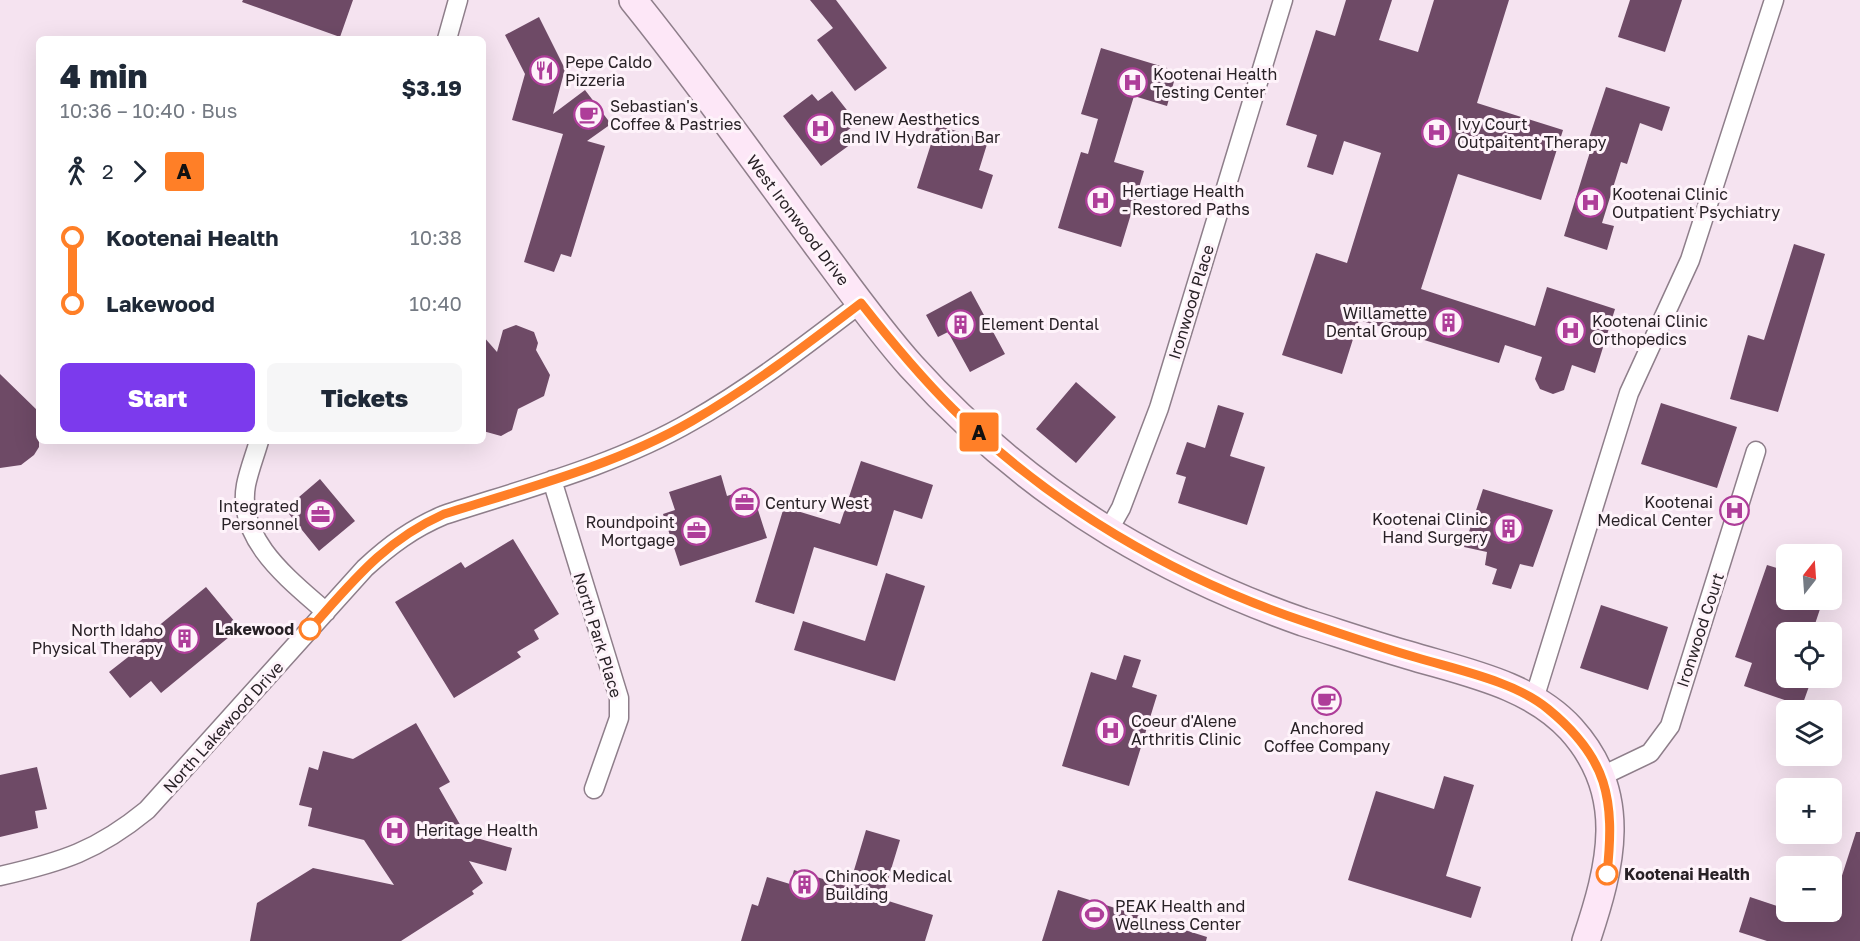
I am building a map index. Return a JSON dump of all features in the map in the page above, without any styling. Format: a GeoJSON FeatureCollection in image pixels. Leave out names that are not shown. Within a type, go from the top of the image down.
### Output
{"type":"FeatureCollection","features":[{"type":"Feature","properties":{"kind":"street"},"geometry":{"type":"LineString","coordinates":[[448,36],[458,0]]}},
{"type":"Feature","properties":{"kind":"street","name":"West Ironwood Drive"},"geometry":{"type":"LineString","coordinates":[[633,0],[861,303],[910,364],[955,411],[1012,461],[1108,531],[1229,593],[1300,621],[1495,682],[1534,699],[1569,726],[1585,745],[1602,776],[1608,793],[1610,851],[1607,874],[1586,941]]}},
{"type":"Feature","properties":{"kind":"street","name":"Ironwood Place"},"geometry":{"type":"LineString","coordinates":[[1108,531],[1121,508],[1159,408],[1283,0]]}},
{"type":"Feature","properties":{"kind":"street"},"geometry":{"type":"LineString","coordinates":[[1534,699],[1629,393],[1690,260],[1774,0]]}},
{"type":"Feature","properties":{"kind":"street","name":"North Lakewood Drive"},"geometry":{"type":"LineString","coordinates":[[0,876],[51,865],[85,852],[126,827],[162,795],[365,568],[395,540],[417,526],[444,514],[626,454],[691,422],[771,371],[861,303]]}},
{"type":"Feature","properties":{"kind":"street"},"geometry":{"type":"LineString","coordinates":[[258,444],[246,486],[245,509],[249,524],[259,544],[276,566],[326,612]]}},
{"type":"Feature","properties":{"kind":"street","name":"Ironwood Court"},"geometry":{"type":"LineString","coordinates":[[1602,776],[1650,753],[1670,726],[1756,451]]}},
{"type":"Feature","properties":{"kind":"street","name":"North Park Place"},"geometry":{"type":"LineString","coordinates":[[552,480],[619,698],[619,718],[594,789]]}},
{"type":"Feature","properties":{"kind":"building"},"geometry":{"type":"Polygon","coordinates":[[[243,0],[353,0],[340,36],[242,2],[243,0]]]}},
{"type":"Feature","properties":{"kind":"building"},"geometry":{"type":"Polygon","coordinates":[[[810,0],[836,0],[887,68],[855,91],[817,40],[833,28],[810,0]]]}},
{"type":"Feature","properties":{"kind":"building","name":"Ivy Court Outpaitent Therapy"},"geometry":{"type":"Polygon","coordinates":[[[1346,0],[1392,0],[1379,40],[1418,52],[1434,0],[1509,0],[1477,103],[1563,130],[1541,200],[1458,174],[1421,289],[1535,326],[1547,287],[1615,309],[1595,373],[1572,365],[1564,390],[1553,394],[1540,389],[1535,379],[1542,357],[1505,345],[1499,363],[1359,320],[1342,374],[1282,355],[1316,253],[1347,263],[1381,153],[1344,141],[1333,175],[1307,167],[1317,135],[1286,125],[1316,30],[1335,36],[1346,0]]]}},
{"type":"Feature","properties":{"kind":"building"},"geometry":{"type":"Polygon","coordinates":[[[1630,0],[1682,0],[1665,52],[1618,37],[1630,0]]]}},
{"type":"Feature","properties":{"kind":"building"},"geometry":{"type":"Polygon","coordinates":[[[539,17],[565,69],[553,114],[585,90],[611,124],[587,141],[605,146],[571,257],[561,254],[554,272],[524,262],[563,134],[512,120],[525,74],[505,35],[539,17]]]}},
{"type":"Feature","properties":{"kind":"building"},"geometry":{"type":"Polygon","coordinates":[[[1101,48],[1177,71],[1167,106],[1134,96],[1114,162],[1144,171],[1121,247],[1058,228],[1081,152],[1088,154],[1098,119],[1081,114],[1101,48]]]}},
{"type":"Feature","properties":{"kind":"building"},"geometry":{"type":"Polygon","coordinates":[[[1606,87],[1670,107],[1662,131],[1640,123],[1627,164],[1621,162],[1602,223],[1614,226],[1607,250],[1564,236],[1590,152],[1585,150],[1606,87]]]}},
{"type":"Feature","properties":{"kind":"building","name":"Renew Aesthetics and IV Hydration Bar"},"geometry":{"type":"Polygon","coordinates":[[[832,91],[857,123],[843,134],[851,144],[821,166],[783,116],[812,94],[818,101],[832,91]]]}},
{"type":"Feature","properties":{"kind":"building"},"geometry":{"type":"Polygon","coordinates":[[[937,125],[988,141],[979,170],[993,175],[982,209],[917,188],[937,125]]]}},
{"type":"Feature","properties":{"kind":"building"},"geometry":{"type":"Polygon","coordinates":[[[1794,244],[1825,254],[1778,412],[1730,399],[1748,335],[1764,340],[1794,244]]]}},
{"type":"Feature","properties":{"kind":"building","name":"Element Dental"},"geometry":{"type":"Polygon","coordinates":[[[971,291],[1005,354],[970,372],[948,332],[938,337],[926,315],[971,291]]]}},
{"type":"Feature","properties":{"kind":"building"},"geometry":{"type":"Polygon","coordinates":[[[516,325],[534,332],[538,343],[536,350],[550,375],[544,396],[518,409],[512,430],[501,436],[486,432],[486,339],[497,352],[503,330],[516,325]]]}},
{"type":"Feature","properties":{"kind":"building"},"geometry":{"type":"Polygon","coordinates":[[[0,374],[36,409],[36,444],[39,444],[39,447],[34,455],[21,465],[0,468],[0,374]]]}},
{"type":"Feature","properties":{"kind":"building"},"geometry":{"type":"Polygon","coordinates":[[[1076,382],[1116,417],[1076,463],[1036,429],[1076,382]]]}},
{"type":"Feature","properties":{"kind":"building"},"geometry":{"type":"Polygon","coordinates":[[[1661,403],[1737,427],[1717,488],[1641,464],[1661,403]]]}},
{"type":"Feature","properties":{"kind":"building"},"geometry":{"type":"Polygon","coordinates":[[[1218,405],[1244,413],[1230,456],[1265,467],[1247,525],[1178,503],[1186,477],[1176,474],[1187,442],[1205,448],[1218,405]]]}},
{"type":"Feature","properties":{"kind":"building"},"geometry":{"type":"Polygon","coordinates":[[[861,461],[933,485],[922,519],[894,510],[877,566],[814,547],[794,614],[755,602],[784,507],[840,524],[861,461]]]}},
{"type":"Feature","properties":{"kind":"building"},"geometry":{"type":"Polygon","coordinates":[[[721,475],[727,496],[751,488],[767,538],[680,566],[663,514],[675,510],[669,492],[721,475]]]}},
{"type":"Feature","properties":{"kind":"building","name":"Integrated Personnel"},"geometry":{"type":"Polygon","coordinates":[[[320,479],[355,521],[319,551],[285,509],[320,479]]]}},
{"type":"Feature","properties":{"kind":"building","name":"Kootenai Clinic Hand Surgery"},"geometry":{"type":"Polygon","coordinates":[[[1483,489],[1553,510],[1533,567],[1520,564],[1511,589],[1492,584],[1497,569],[1485,565],[1487,552],[1464,547],[1483,489]]]}},
{"type":"Feature","properties":{"kind":"building"},"geometry":{"type":"Polygon","coordinates":[[[513,539],[559,614],[534,630],[539,639],[517,652],[521,657],[454,698],[395,602],[461,562],[465,568],[513,539]]]}},
{"type":"Feature","properties":{"kind":"building"},"geometry":{"type":"Polygon","coordinates":[[[1767,565],[1776,568],[1776,610],[1820,610],[1816,622],[1776,622],[1776,688],[1808,688],[1804,700],[1785,700],[1744,686],[1752,663],[1735,657],[1767,565]]]}},
{"type":"Feature","properties":{"kind":"building"},"geometry":{"type":"Polygon","coordinates":[[[886,573],[925,586],[895,681],[794,650],[803,621],[865,641],[886,573]]]}},
{"type":"Feature","properties":{"kind":"building","name":"North Idaho Physical Therapy"},"geometry":{"type":"Polygon","coordinates":[[[206,587],[240,628],[161,693],[151,681],[130,698],[109,672],[132,654],[129,650],[206,587]]]}},
{"type":"Feature","properties":{"kind":"building"},"geometry":{"type":"Polygon","coordinates":[[[1601,605],[1668,627],[1648,690],[1580,668],[1601,605]]]}},
{"type":"Feature","properties":{"kind":"building","name":"Coeur d'Alene Arthritis Clinic"},"geometry":{"type":"Polygon","coordinates":[[[1124,655],[1141,660],[1132,687],[1157,695],[1129,786],[1062,766],[1091,672],[1116,680],[1124,655]]]}},
{"type":"Feature","properties":{"kind":"building","name":"Heritage Health"},"geometry":{"type":"Polygon","coordinates":[[[416,723],[450,782],[439,788],[466,835],[512,848],[506,871],[469,861],[483,883],[472,891],[474,894],[401,941],[250,941],[257,903],[313,868],[394,885],[364,840],[308,826],[312,808],[299,805],[309,767],[318,770],[323,751],[353,759],[416,723]]]}},
{"type":"Feature","properties":{"kind":"building"},"geometry":{"type":"Polygon","coordinates":[[[37,767],[47,809],[35,811],[38,828],[0,837],[0,775],[37,767]]]}},
{"type":"Feature","properties":{"kind":"building"},"geometry":{"type":"Polygon","coordinates":[[[1444,776],[1474,785],[1446,876],[1481,887],[1471,918],[1348,880],[1376,791],[1434,809],[1444,776]]]}},
{"type":"Feature","properties":{"kind":"building","name":"Chinook Medical Building"},"geometry":{"type":"Polygon","coordinates":[[[866,830],[900,840],[882,899],[933,915],[925,941],[741,941],[752,904],[758,906],[767,877],[790,884],[794,870],[849,887],[866,830]]]}},
{"type":"Feature","properties":{"kind":"building","name":"Kootenai Health"},"geometry":{"type":"Polygon","coordinates":[[[1856,832],[1860,832],[1860,941],[1767,941],[1739,932],[1750,897],[1776,906],[1776,922],[1842,922],[1842,876],[1856,832]]]}},
{"type":"Feature","properties":{"kind":"building","name":"PEAK Health and Wellness Center"},"geometry":{"type":"Polygon","coordinates":[[[1058,890],[1207,937],[1206,941],[1042,941],[1058,890]]]}},
{"type":"Feature","properties":{"kind":"bus line","name":"A"},"geometry":{"type":"LineString","coordinates":[[310,629],[365,568],[395,540],[417,526],[444,514],[626,454],[691,422],[771,371],[861,303],[910,364],[955,411],[1012,461],[1108,531],[1219,589],[1300,621],[1495,682],[1545,706],[1569,726],[1585,745],[1602,776],[1608,793],[1610,851],[1607,874]]}},
{"type":"Feature","properties":{"kind":"place","name":"Pepe Caldo Pizzeria"},"geometry":{"type":"Point","coordinates":[544,71]}},
{"type":"Feature","properties":{"kind":"place","name":"Kootenai Health Testing Center"},"geometry":{"type":"Point","coordinates":[1132,83]}},
{"type":"Feature","properties":{"kind":"place","name":"Sebastian's Coffee & Pastries"},"geometry":{"type":"Point","coordinates":[589,115]}},
{"type":"Feature","properties":{"kind":"place","name":"Renew Aesthetics and IV Hydration Bar"},"geometry":{"type":"Point","coordinates":[821,128]}},
{"type":"Feature","properties":{"kind":"place","name":"Ivy Court Outpaitent Therapy"},"geometry":{"type":"Point","coordinates":[1436,133]}},
{"type":"Feature","properties":{"kind":"place","name":"Hertiage Health - Restored Paths"},"geometry":{"type":"Point","coordinates":[1101,200]}},
{"type":"Feature","properties":{"kind":"place","name":"Kootenai Clinic Outpatient Psychiatry"},"geometry":{"type":"Point","coordinates":[1591,203]}},
{"type":"Feature","properties":{"kind":"place","name":"Willamette Dental Group"},"geometry":{"type":"Point","coordinates":[1448,322]}},
{"type":"Feature","properties":{"kind":"place","name":"Element Dental"},"geometry":{"type":"Point","coordinates":[960,324]}},
{"type":"Feature","properties":{"kind":"place","name":"Kootenai Clinic Orthopedics"},"geometry":{"type":"Point","coordinates":[1571,330]}},
{"type":"Feature","properties":{"kind":"place","name":"Century West"},"geometry":{"type":"Point","coordinates":[744,503]}},
{"type":"Feature","properties":{"kind":"place","name":"Kootenai Medical Center"},"geometry":{"type":"Point","coordinates":[1734,511]}},
{"type":"Feature","properties":{"kind":"place","name":"Integrated Personnel"},"geometry":{"type":"Point","coordinates":[320,515]}},
{"type":"Feature","properties":{"kind":"place","name":"Kootenai Clinic Hand Surgery"},"geometry":{"type":"Point","coordinates":[1509,528]}},
{"type":"Feature","properties":{"kind":"place","name":"Roundpoint Mortgage"},"geometry":{"type":"Point","coordinates":[696,531]}},
{"type":"Feature","properties":{"kind":"place","name":"Lakewood"},"geometry":{"type":"Point","coordinates":[310,629]}},
{"type":"Feature","properties":{"kind":"place","name":"North Idaho Physical Therapy"},"geometry":{"type":"Point","coordinates":[184,639]}},
{"type":"Feature","properties":{"kind":"place","name":"Anchored Coffee Company"},"geometry":{"type":"Point","coordinates":[1327,700]}},
{"type":"Feature","properties":{"kind":"place","name":"Coeur d'Alene Arthritis Clinic"},"geometry":{"type":"Point","coordinates":[1110,730]}},
{"type":"Feature","properties":{"kind":"place","name":"Heritage Health"},"geometry":{"type":"Point","coordinates":[395,830]}},
{"type":"Feature","properties":{"kind":"place","name":"Kootenai Health"},"geometry":{"type":"Point","coordinates":[1607,874]}},
{"type":"Feature","properties":{"kind":"place","name":"Chinook Medical Building"},"geometry":{"type":"Point","coordinates":[804,885]}},
{"type":"Feature","properties":{"kind":"place","name":"PEAK Health and Wellness Center"},"geometry":{"type":"Point","coordinates":[1094,915]}}]}
